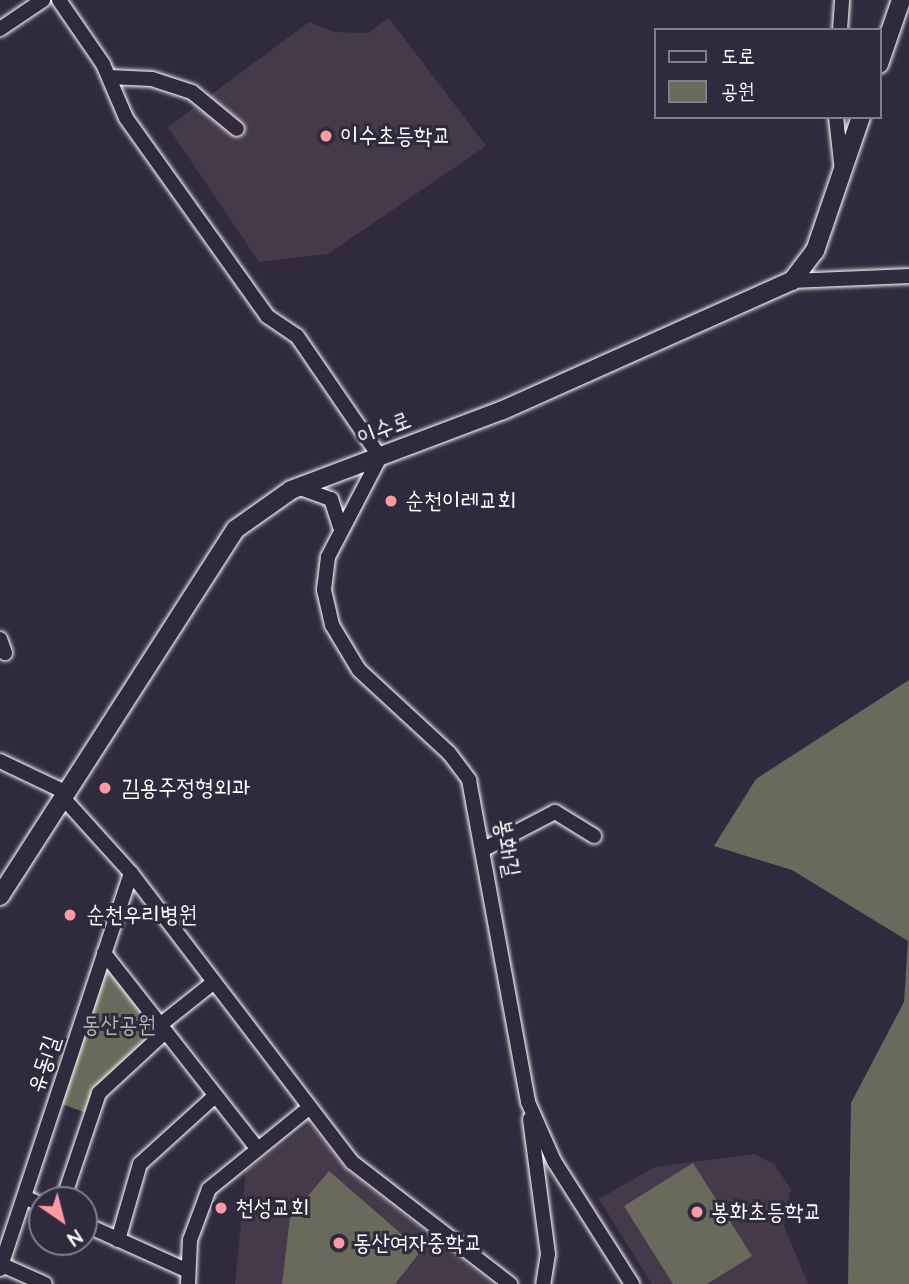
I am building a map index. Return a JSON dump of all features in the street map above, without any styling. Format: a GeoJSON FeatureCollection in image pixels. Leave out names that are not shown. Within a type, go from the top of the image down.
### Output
{"type":"FeatureCollection","features":[{"type":"Feature","properties":{"kind":"main road"},"geometry":{"type":"LineString","coordinates":[[881,58],[901,0]]}},
{"type":"Feature","properties":{"kind":"main road","name":"이수로"},"geometry":{"type":"LineString","coordinates":[[1,894],[66,797],[222,545],[254,514],[298,488],[380,457],[745,306],[792,281],[814,251],[860,119]]}},
{"type":"Feature","properties":{"kind":"street"},"geometry":{"type":"LineString","coordinates":[[0,29],[43,0]]}},
{"type":"Feature","properties":{"kind":"street"},"geometry":{"type":"LineString","coordinates":[[59,0],[109,78],[126,118],[267,316],[297,336],[380,457]]}},
{"type":"Feature","properties":{"kind":"street"},"geometry":{"type":"LineString","coordinates":[[840,28],[842,0]]}},
{"type":"Feature","properties":{"kind":"street"},"geometry":{"type":"LineString","coordinates":[[109,78],[152,79],[192,92],[237,129]]}},
{"type":"Feature","properties":{"kind":"street"},"geometry":{"type":"LineString","coordinates":[[836,119],[842,171]]}},
{"type":"Feature","properties":{"kind":"street"},"geometry":{"type":"LineString","coordinates":[[792,281],[909,276]]}},
{"type":"Feature","properties":{"kind":"street","name":"봉화1길"},"geometry":{"type":"LineString","coordinates":[[380,457],[340,527],[324,577],[340,643],[469,780],[484,849],[528,1101],[554,1161],[632,1284]]}},
{"type":"Feature","properties":{"kind":"street"},"geometry":{"type":"LineString","coordinates":[[298,488],[331,499],[340,527]]}},
{"type":"Feature","properties":{"kind":"street"},"geometry":{"type":"LineString","coordinates":[[0,761],[66,797],[131,873],[352,1162],[510,1284]]}},
{"type":"Feature","properties":{"kind":"street"},"geometry":{"type":"LineString","coordinates":[[484,849],[555,812],[594,836]]}},
{"type":"Feature","properties":{"kind":"street","name":"유동1길"},"geometry":{"type":"LineString","coordinates":[[1,1266],[131,873]]}},
{"type":"Feature","properties":{"kind":"street"},"geometry":{"type":"LineString","coordinates":[[104,953],[257,1148]]}},
{"type":"Feature","properties":{"kind":"street"},"geometry":{"type":"LineString","coordinates":[[68,1186],[99,1093],[163,1028],[214,982]]}},
{"type":"Feature","properties":{"kind":"street"},"geometry":{"type":"LineString","coordinates":[[118,1240],[140,1164],[215,1096]]}},
{"type":"Feature","properties":{"kind":"street"},"geometry":{"type":"LineString","coordinates":[[528,1101],[548,1254],[543,1284]]}},
{"type":"Feature","properties":{"kind":"street"},"geometry":{"type":"LineString","coordinates":[[98,1231],[188,1278],[198,1205],[257,1148],[310,1107]]}},
{"type":"Feature","properties":{"kind":"street"},"geometry":{"type":"LineString","coordinates":[[24,1197],[28,1199]]}},
{"type":"Feature","properties":{"kind":"street"},"geometry":{"type":"LineString","coordinates":[[1,1266],[45,1284]]}},
{"type":"Feature","properties":{"kind":"shaded area","name":"이수초등학교"},"geometry":{"type":"Polygon","coordinates":[[[389,18],[486,146],[328,254],[259,262],[168,127],[309,22],[333,32],[368,33],[389,18]]]}},
{"type":"Feature","properties":{"kind":"shaded area","name":"동산여자중학교"},"geometry":{"type":"Polygon","coordinates":[[[310,1124],[348,1171],[493,1284],[235,1284],[246,1171],[310,1124]]]}},
{"type":"Feature","properties":{"kind":"shaded area","name":"봉화초등학교"},"geometry":{"type":"Polygon","coordinates":[[[754,1154],[774,1164],[791,1189],[784,1226],[808,1284],[652,1284],[599,1199],[655,1167],[754,1154]]]}},
{"type":"Feature","properties":{"kind":"green space"},"geometry":{"type":"Polygon","coordinates":[[[909,680],[909,1284],[848,1284],[851,1103],[904,1002],[908,941],[792,870],[714,846],[756,779],[909,680]]]}},
{"type":"Feature","properties":{"kind":"green space","name":"동산공원"},"geometry":{"type":"Polygon","coordinates":[[[114,970],[159,1027],[108,1077],[89,1114],[62,1104],[105,974],[114,970]]]}},
{"type":"Feature","properties":{"kind":"green space"},"geometry":{"type":"Polygon","coordinates":[[[693,1163],[752,1256],[707,1284],[673,1284],[624,1206],[693,1163]]]}},
{"type":"Feature","properties":{"kind":"green space"},"geometry":{"type":"Polygon","coordinates":[[[329,1171],[421,1251],[395,1284],[282,1284],[290,1217],[329,1171]]]}},
{"type":"Feature","properties":{"kind":"place","name":"이수초등학교"},"geometry":{"type":"Point","coordinates":[326,136]}},
{"type":"Feature","properties":{"kind":"place","name":"순천이레교회"},"geometry":{"type":"Point","coordinates":[391,501]}},
{"type":"Feature","properties":{"kind":"place","name":"김용주정형외과"},"geometry":{"type":"Point","coordinates":[105,788]}},
{"type":"Feature","properties":{"kind":"place","name":"순천우리병원"},"geometry":{"type":"Point","coordinates":[70,915]}},
{"type":"Feature","properties":{"kind":"place","name":"천성교회"},"geometry":{"type":"Point","coordinates":[221,1208]}},
{"type":"Feature","properties":{"kind":"place","name":"봉화초등학교"},"geometry":{"type":"Point","coordinates":[697,1212]}},
{"type":"Feature","properties":{"kind":"place","name":"동산여자중학교"},"geometry":{"type":"Point","coordinates":[339,1243]}}]}
